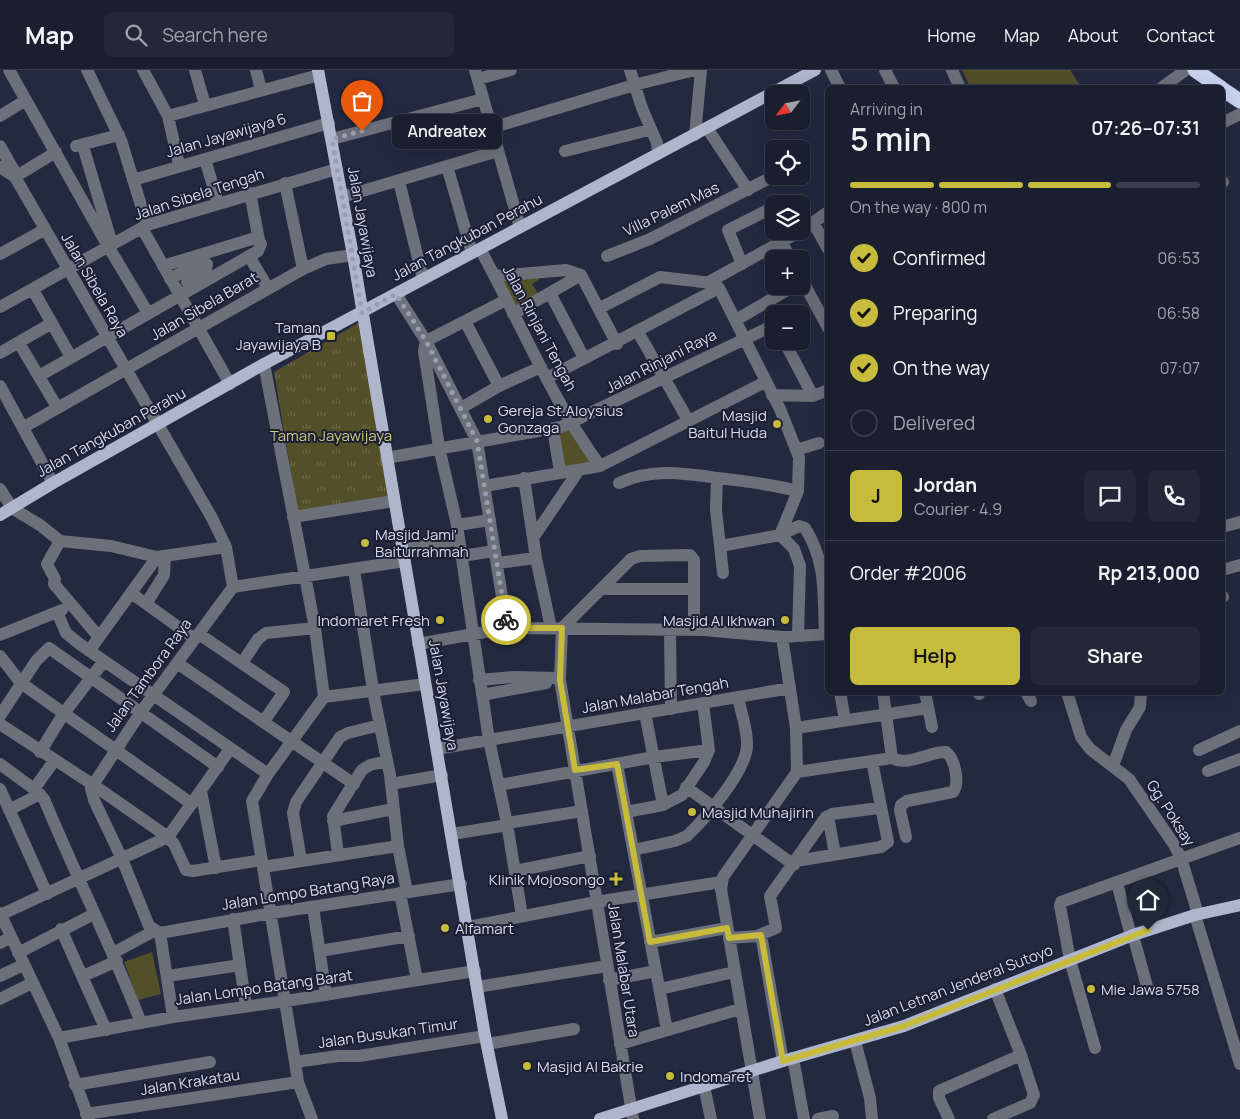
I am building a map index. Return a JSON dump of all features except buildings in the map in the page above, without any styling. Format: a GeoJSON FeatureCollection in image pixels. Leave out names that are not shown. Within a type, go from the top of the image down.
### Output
{"type":"FeatureCollection","features":[{"type":"Feature","properties":{"kind":"highway"},"geometry":{"type":"LineString","coordinates":[[1196,70],[1218,85]]}},
{"type":"Feature","properties":{"kind":"highway"},"geometry":{"type":"LineString","coordinates":[[1225,90],[1240,101]]}},
{"type":"Feature","properties":{"kind":"main road","name":"Jalan Tangkuban Perahu"},"geometry":{"type":"LineString","coordinates":[[6,512],[53,483],[264,364],[815,70]]}},
{"type":"Feature","properties":{"kind":"main road","name":"Jalan Jayawijaya"},"geometry":{"type":"LineString","coordinates":[[320,72],[461,884],[486,1040],[502,1119]]}},
{"type":"Feature","properties":{"kind":"main road","name":"Jalan Letnan Jenderal Sutoyo"},"geometry":{"type":"LineString","coordinates":[[600,1119],[632,1114],[704,1086],[752,1070],[917,1021],[1132,936],[1197,915],[1240,905]]}},
{"type":"Feature","properties":{"kind":"street"},"geometry":{"type":"LineString","coordinates":[[9,70],[148,313]]}},
{"type":"Feature","properties":{"kind":"street"},"geometry":{"type":"LineString","coordinates":[[87,70],[119,135],[144,226],[163,266],[230,384]]}},
{"type":"Feature","properties":{"kind":"street"},"geometry":{"type":"LineString","coordinates":[[143,70],[168,116],[179,166]]}},
{"type":"Feature","properties":{"kind":"street"},"geometry":{"type":"LineString","coordinates":[[195,70],[205,105]]}},
{"type":"Feature","properties":{"kind":"street"},"geometry":{"type":"LineString","coordinates":[[256,70],[261,90]]}},
{"type":"Feature","properties":{"kind":"street"},"geometry":{"type":"LineString","coordinates":[[511,70],[476,75],[520,227]]}},
{"type":"Feature","properties":{"kind":"street"},"geometry":{"type":"LineString","coordinates":[[630,70],[649,130],[657,143],[658,154]]}},
{"type":"Feature","properties":{"kind":"street"},"geometry":{"type":"LineString","coordinates":[[491,128],[634,85],[695,70]]}},
{"type":"Feature","properties":{"kind":"street"},"geometry":{"type":"LineString","coordinates":[[695,135],[701,70]]}},
{"type":"Feature","properties":{"kind":"street"},"geometry":{"type":"LineString","coordinates":[[831,70],[838,85]]}},
{"type":"Feature","properties":{"kind":"street"},"geometry":{"type":"LineString","coordinates":[[885,70],[892,85]]}},
{"type":"Feature","properties":{"kind":"street"},"geometry":{"type":"LineString","coordinates":[[952,70],[959,85]]}},
{"type":"Feature","properties":{"kind":"street"},"geometry":{"type":"LineString","coordinates":[[1165,85],[1186,70]]}},
{"type":"Feature","properties":{"kind":"street"},"geometry":{"type":"LineString","coordinates":[[168,116],[320,72]]}},
{"type":"Feature","properties":{"kind":"street"},"geometry":{"type":"LineString","coordinates":[[332,139],[483,99]]}},
{"type":"Feature","properties":{"kind":"street"},"geometry":{"type":"LineString","coordinates":[[0,116],[26,100]]}},
{"type":"Feature","properties":{"kind":"street"},"geometry":{"type":"LineString","coordinates":[[1225,122],[1240,114]]}},
{"type":"Feature","properties":{"kind":"street","name":"Jalan Jayawijaya 6"},"geometry":{"type":"LineString","coordinates":[[132,180],[329,123]]}},
{"type":"Feature","properties":{"kind":"street","name":"Villa Palem Mas"},"geometry":{"type":"LineString","coordinates":[[708,128],[748,190]]}},
{"type":"Feature","properties":{"kind":"street"},"geometry":{"type":"LineString","coordinates":[[565,152],[649,130]]}},
{"type":"Feature","properties":{"kind":"street"},"geometry":{"type":"LineString","coordinates":[[110,245],[79,146],[119,135]]}},
{"type":"Feature","properties":{"kind":"street"},"geometry":{"type":"LineString","coordinates":[[0,146],[16,176],[56,152]]}},
{"type":"Feature","properties":{"kind":"street"},"geometry":{"type":"LineString","coordinates":[[342,197],[498,151]]}},
{"type":"Feature","properties":{"kind":"street"},"geometry":{"type":"LineString","coordinates":[[205,159],[218,203]]}},
{"type":"Feature","properties":{"kind":"street","name":"Jalan Rinjani Tengah"},"geometry":{"type":"LineString","coordinates":[[447,166],[476,251],[495,276],[544,373],[600,466]]}},
{"type":"Feature","properties":{"kind":"street","name":"Jalan Sibela Raya"},"geometry":{"type":"LineString","coordinates":[[0,167],[16,176],[44,230],[226,547],[233,587]]}},
{"type":"Feature","properties":{"kind":"street","name":"Jalan Sibela Tengah"},"geometry":{"type":"LineString","coordinates":[[0,307],[144,226],[250,193],[337,169]]}},
{"type":"Feature","properties":{"kind":"street"},"geometry":{"type":"LineString","coordinates":[[398,181],[423,279]]}},
{"type":"Feature","properties":{"kind":"street","name":"Villa Palem Mas"},"geometry":{"type":"LineString","coordinates":[[607,256],[644,242],[765,181]]}},
{"type":"Feature","properties":{"kind":"street"},"geometry":{"type":"LineString","coordinates":[[285,183],[303,269]]}},
{"type":"Feature","properties":{"kind":"street"},"geometry":{"type":"LineString","coordinates":[[39,376],[148,313],[176,288],[249,256],[261,248],[250,193]]}},
{"type":"Feature","properties":{"kind":"street"},"geometry":{"type":"LineString","coordinates":[[742,264],[728,230],[765,212]]}},
{"type":"Feature","properties":{"kind":"street"},"geometry":{"type":"LineString","coordinates":[[810,224],[825,214]]}},
{"type":"Feature","properties":{"kind":"street"},"geometry":{"type":"LineString","coordinates":[[813,222],[825,244]]}},
{"type":"Feature","properties":{"kind":"street"},"geometry":{"type":"LineString","coordinates":[[2,249],[44,230]]}},
{"type":"Feature","properties":{"kind":"street"},"geometry":{"type":"LineString","coordinates":[[163,266],[252,239],[259,240]]}},
{"type":"Feature","properties":{"kind":"street"},"geometry":{"type":"LineString","coordinates":[[461,408],[499,386],[544,373],[616,344],[713,285],[742,264],[786,240]]}},
{"type":"Feature","properties":{"kind":"street"},"geometry":{"type":"LineString","coordinates":[[782,243],[786,250]]}},
{"type":"Feature","properties":{"kind":"street","name":"Jalan Sibela Barat"},"geometry":{"type":"LineString","coordinates":[[24,427],[303,269],[326,260],[353,255]]}},
{"type":"Feature","properties":{"kind":"street"},"geometry":{"type":"LineString","coordinates":[[249,256],[268,288]]}},
{"type":"Feature","properties":{"kind":"street"},"geometry":{"type":"LineString","coordinates":[[495,276],[566,270],[581,275],[600,308],[616,344]]}},
{"type":"Feature","properties":{"kind":"street"},"geometry":{"type":"LineString","coordinates":[[513,314],[581,275]]}},
{"type":"Feature","properties":{"kind":"street"},"geometry":{"type":"LineString","coordinates":[[600,308],[660,277],[713,285],[736,320],[796,450],[800,468],[798,491],[780,535]]}},
{"type":"Feature","properties":{"kind":"street"},"geometry":{"type":"LineString","coordinates":[[33,290],[71,357]]}},
{"type":"Feature","properties":{"kind":"street"},"geometry":{"type":"LineString","coordinates":[[550,293],[584,358]]}},
{"type":"Feature","properties":{"kind":"street"},"geometry":{"type":"LineString","coordinates":[[396,294],[426,341],[477,441],[507,628]]}},
{"type":"Feature","properties":{"kind":"street"},"geometry":{"type":"LineString","coordinates":[[736,320],[779,295]]}},
{"type":"Feature","properties":{"kind":"street"},"geometry":{"type":"LineString","coordinates":[[808,295],[825,323]]}},
{"type":"Feature","properties":{"kind":"street"},"geometry":{"type":"LineString","coordinates":[[426,341],[506,300]]}},
{"type":"Feature","properties":{"kind":"street"},"geometry":{"type":"LineString","coordinates":[[465,321],[499,386]]}},
{"type":"Feature","properties":{"kind":"street"},"geometry":{"type":"LineString","coordinates":[[0,353],[52,323]]}},
{"type":"Feature","properties":{"kind":"street","name":"Jalan Rinjani Raya"},"geometry":{"type":"LineString","coordinates":[[386,458],[439,447],[553,429],[573,422],[765,327]]}},
{"type":"Feature","properties":{"kind":"street"},"geometry":{"type":"LineString","coordinates":[[638,332],[688,420]]}},
{"type":"Feature","properties":{"kind":"street"},"geometry":{"type":"LineString","coordinates":[[426,341],[424,351],[439,447],[457,525],[479,680],[489,740],[508,824],[522,916]]}},
{"type":"Feature","properties":{"kind":"street"},"geometry":{"type":"LineString","coordinates":[[19,342],[57,407]]}},
{"type":"Feature","properties":{"kind":"street"},"geometry":{"type":"LineString","coordinates":[[789,350],[814,396]]}},
{"type":"Feature","properties":{"kind":"street"},"geometry":{"type":"LineString","coordinates":[[264,364],[316,628],[324,697],[268,774],[252,801],[272,913],[298,1082],[312,1119]]}},
{"type":"Feature","properties":{"kind":"street"},"geometry":{"type":"LineString","coordinates":[[485,486],[600,466],[765,382]]}},
{"type":"Feature","properties":{"kind":"street"},"geometry":{"type":"LineString","coordinates":[[0,386],[53,483]]}},
{"type":"Feature","properties":{"kind":"street"},"geometry":{"type":"LineString","coordinates":[[772,395],[814,396],[825,391]]}},
{"type":"Feature","properties":{"kind":"street"},"geometry":{"type":"LineString","coordinates":[[553,429],[560,472]]}},
{"type":"Feature","properties":{"kind":"street"},"geometry":{"type":"LineString","coordinates":[[796,450],[819,442]]}},
{"type":"Feature","properties":{"kind":"street"},"geometry":{"type":"LineString","coordinates":[[533,538],[579,470]]}},
{"type":"Feature","properties":{"kind":"street"},"geometry":{"type":"LineString","coordinates":[[619,483],[643,475],[667,472],[763,482],[798,491]]}},
{"type":"Feature","properties":{"kind":"street","name":"Jalan Malabar Utara"},"geometry":{"type":"LineString","coordinates":[[524,478],[536,558],[557,628],[560,679],[632,1114]]}},
{"type":"Feature","properties":{"kind":"street"},"geometry":{"type":"LineString","coordinates":[[717,478],[715,494],[724,574]]}},
{"type":"Feature","properties":{"kind":"street"},"geometry":{"type":"LineString","coordinates":[[0,489],[6,512],[40,525],[60,541],[111,546],[161,556],[226,547]]}},
{"type":"Feature","properties":{"kind":"street"},"geometry":{"type":"LineString","coordinates":[[293,517],[394,501]]}},
{"type":"Feature","properties":{"kind":"street"},"geometry":{"type":"LineString","coordinates":[[457,525],[490,520]]}},
{"type":"Feature","properties":{"kind":"street"},"geometry":{"type":"LineString","coordinates":[[1225,526],[1240,522]]}},
{"type":"Feature","properties":{"kind":"street"},"geometry":{"type":"LineString","coordinates":[[721,546],[780,535],[799,526],[805,528],[825,566]]}},
{"type":"Feature","properties":{"kind":"street"},"geometry":{"type":"LineString","coordinates":[[780,535],[794,549],[800,566],[798,636]]}},
{"type":"Feature","properties":{"kind":"street"},"geometry":{"type":"LineString","coordinates":[[233,587],[354,570],[459,539]]}},
{"type":"Feature","properties":{"kind":"street"},"geometry":{"type":"LineString","coordinates":[[60,541],[47,564],[55,579],[54,584],[98,637]]}},
{"type":"Feature","properties":{"kind":"street"},"geometry":{"type":"LineString","coordinates":[[557,628],[629,562],[637,557],[690,555],[694,560],[694,630]]}},
{"type":"Feature","properties":{"kind":"street"},"geometry":{"type":"LineString","coordinates":[[89,651],[131,593],[161,556]]}},
{"type":"Feature","properties":{"kind":"street"},"geometry":{"type":"LineString","coordinates":[[146,604],[164,575],[161,556]]}},
{"type":"Feature","properties":{"kind":"street"},"geometry":{"type":"LineString","coordinates":[[461,556],[536,558]]}},
{"type":"Feature","properties":{"kind":"street"},"geometry":{"type":"LineString","coordinates":[[1225,569],[1240,565]]}},
{"type":"Feature","properties":{"kind":"street"},"geometry":{"type":"LineString","coordinates":[[354,570],[373,691],[391,784],[403,892],[417,980]]}},
{"type":"Feature","properties":{"kind":"street","name":"Jalan Tambora Raya"},"geometry":{"type":"LineString","coordinates":[[92,784],[153,694],[233,587]]}},
{"type":"Feature","properties":{"kind":"street"},"geometry":{"type":"LineString","coordinates":[[601,589],[694,589]]}},
{"type":"Feature","properties":{"kind":"street"},"geometry":{"type":"LineString","coordinates":[[131,593],[242,663],[284,692],[264,721]]}},
{"type":"Feature","properties":{"kind":"street"},"geometry":{"type":"LineString","coordinates":[[0,635],[69,607]]}},
{"type":"Feature","properties":{"kind":"street"},"geometry":{"type":"LineString","coordinates":[[57,612],[64,629],[70,637],[268,774]]}},
{"type":"Feature","properties":{"kind":"street"},"geometry":{"type":"LineString","coordinates":[[242,663],[258,639],[266,633],[316,628]]}},
{"type":"Feature","properties":{"kind":"street"},"geometry":{"type":"LineString","coordinates":[[418,644],[507,628],[694,630],[782,637],[825,634]]}},
{"type":"Feature","properties":{"kind":"street"},"geometry":{"type":"LineString","coordinates":[[670,630],[671,708]]}},
{"type":"Feature","properties":{"kind":"street"},"geometry":{"type":"LineString","coordinates":[[760,1119],[740,1009],[721,882],[752,834],[797,772],[796,728],[782,637]]}},
{"type":"Feature","properties":{"kind":"street"},"geometry":{"type":"LineString","coordinates":[[0,716],[36,661],[49,648],[218,767]]}},
{"type":"Feature","properties":{"kind":"street"},"geometry":{"type":"LineString","coordinates":[[0,656],[21,683],[192,804]]}},
{"type":"Feature","properties":{"kind":"street"},"geometry":{"type":"LineString","coordinates":[[40,752],[64,713],[104,661]]}},
{"type":"Feature","properties":{"kind":"street"},"geometry":{"type":"LineString","coordinates":[[178,663],[354,784]]}},
{"type":"Feature","properties":{"kind":"street"},"geometry":{"type":"LineString","coordinates":[[479,680],[514,677],[560,679]]}},
{"type":"Feature","properties":{"kind":"street"},"geometry":{"type":"LineString","coordinates":[[482,695],[560,679]]}},
{"type":"Feature","properties":{"kind":"street"},"geometry":{"type":"LineString","coordinates":[[324,697],[425,684]]}},
{"type":"Feature","properties":{"kind":"street","name":"Jalan Malabar Tengah"},"geometry":{"type":"LineString","coordinates":[[437,749],[790,688]]}},
{"type":"Feature","properties":{"kind":"street"},"geometry":{"type":"LineString","coordinates":[[841,695],[845,720]]}},
{"type":"Feature","properties":{"kind":"street"},"geometry":{"type":"LineString","coordinates":[[884,695],[892,758]]}},
{"type":"Feature","properties":{"kind":"street"},"geometry":{"type":"LineString","coordinates":[[925,695],[932,727]]}},
{"type":"Feature","properties":{"kind":"street","name":"Gg. Poksay"},"geometry":{"type":"LineString","coordinates":[[1067,695],[1082,737],[1090,749],[1113,766],[1136,787],[1181,858],[1240,1064]]}},
{"type":"Feature","properties":{"kind":"street"},"geometry":{"type":"LineString","coordinates":[[1113,766],[1126,730],[1140,707],[1141,695]]}},
{"type":"Feature","properties":{"kind":"street"},"geometry":{"type":"LineString","coordinates":[[633,850],[684,838],[713,806],[742,765],[746,755],[747,744],[738,697]]}},
{"type":"Feature","properties":{"kind":"street"},"geometry":{"type":"LineString","coordinates":[[626,812],[663,805],[682,795],[704,762],[709,750],[703,703]]}},
{"type":"Feature","properties":{"kind":"street"},"geometry":{"type":"LineString","coordinates":[[796,728],[928,708]]}},
{"type":"Feature","properties":{"kind":"street"},"geometry":{"type":"LineString","coordinates":[[645,713],[663,805]]}},
{"type":"Feature","properties":{"kind":"street"},"geometry":{"type":"LineString","coordinates":[[0,724],[40,752],[92,784],[168,837],[174,844],[186,870],[301,860],[398,846]]}},
{"type":"Feature","properties":{"kind":"street"},"geometry":{"type":"LineString","coordinates":[[301,860],[294,808],[344,734],[380,726]]}},
{"type":"Feature","properties":{"kind":"street"},"geometry":{"type":"LineString","coordinates":[[1199,750],[1240,731]]}},
{"type":"Feature","properties":{"kind":"street"},"geometry":{"type":"LineString","coordinates":[[88,1116],[59,1038],[18,953],[6,940],[0,914],[168,837],[230,749]]}},
{"type":"Feature","properties":{"kind":"street"},"geometry":{"type":"LineString","coordinates":[[500,785],[575,770],[709,750]]}},
{"type":"Feature","properties":{"kind":"street"},"geometry":{"type":"LineString","coordinates":[[797,772],[892,758],[897,760],[918,758],[946,752],[951,757],[957,784],[953,792],[907,801],[901,805],[900,810],[906,837]]}},
{"type":"Feature","properties":{"kind":"street"},"geometry":{"type":"LineString","coordinates":[[1208,771],[1240,759]]}},
{"type":"Feature","properties":{"kind":"street"},"geometry":{"type":"LineString","coordinates":[[10,810],[37,792],[54,761]]}},
{"type":"Feature","properties":{"kind":"street"},"geometry":{"type":"LineString","coordinates":[[338,854],[333,816],[364,768],[387,761]]}},
{"type":"Feature","properties":{"kind":"street"},"geometry":{"type":"LineString","coordinates":[[686,787],[795,863],[886,845],[889,840],[880,808],[872,761]]}},
{"type":"Feature","properties":{"kind":"street"},"geometry":{"type":"LineString","coordinates":[[0,764],[37,792],[115,957],[141,1023]]}},
{"type":"Feature","properties":{"kind":"street"},"geometry":{"type":"LineString","coordinates":[[617,764],[667,1030]]}},
{"type":"Feature","properties":{"kind":"street"},"geometry":{"type":"LineString","coordinates":[[391,784],[442,775]]}},
{"type":"Feature","properties":{"kind":"street"},"geometry":{"type":"LineString","coordinates":[[92,784],[92,794],[122,859],[149,926],[157,932],[168,976],[173,1017]]}},
{"type":"Feature","properties":{"kind":"street"},"geometry":{"type":"LineString","coordinates":[[0,789],[47,894]]}},
{"type":"Feature","properties":{"kind":"street"},"geometry":{"type":"LineString","coordinates":[[201,791],[216,868]]}},
{"type":"Feature","properties":{"kind":"street"},"geometry":{"type":"LineString","coordinates":[[650,942],[728,933],[761,935],[777,927],[770,896],[828,816],[880,808]]}},
{"type":"Feature","properties":{"kind":"street"},"geometry":{"type":"LineString","coordinates":[[333,821],[393,809]]}},
{"type":"Feature","properties":{"kind":"street"},"geometry":{"type":"LineString","coordinates":[[452,834],[582,810]]}},
{"type":"Feature","properties":{"kind":"street"},"geometry":{"type":"LineString","coordinates":[[828,816],[835,854]]}},
{"type":"Feature","properties":{"kind":"street"},"geometry":{"type":"LineString","coordinates":[[1095,1048],[1070,960],[1060,906],[1068,899],[1240,838]]}},
{"type":"Feature","properties":{"kind":"street"},"geometry":{"type":"LineString","coordinates":[[515,871],[590,856]]}},
{"type":"Feature","properties":{"kind":"street"},"geometry":{"type":"LineString","coordinates":[[468,927],[596,902],[721,882]]}},
{"type":"Feature","properties":{"kind":"street","name":"Jalan Lompo Batang Raya"},"geometry":{"type":"LineString","coordinates":[[83,976],[157,932],[461,884]]}},
{"type":"Feature","properties":{"kind":"street"},"geometry":{"type":"LineString","coordinates":[[1118,887],[1148,990]]}},
{"type":"Feature","properties":{"kind":"street"},"geometry":{"type":"LineString","coordinates":[[313,906],[326,995]]}},
{"type":"Feature","properties":{"kind":"street"},"geometry":{"type":"LineString","coordinates":[[18,953],[94,914]]}},
{"type":"Feature","properties":{"kind":"street"},"geometry":{"type":"LineString","coordinates":[[233,919],[246,1006]]}},
{"type":"Feature","properties":{"kind":"street"},"geometry":{"type":"LineString","coordinates":[[61,930],[106,1030]]}},
{"type":"Feature","properties":{"kind":"street"},"geometry":{"type":"LineString","coordinates":[[761,935],[788,1059],[804,1119]]}},
{"type":"Feature","properties":{"kind":"street"},"geometry":{"type":"LineString","coordinates":[[320,951],[409,936]]}},
{"type":"Feature","properties":{"kind":"street"},"geometry":{"type":"LineString","coordinates":[[0,976],[23,965]]}},
{"type":"Feature","properties":{"kind":"street"},"geometry":{"type":"LineString","coordinates":[[168,976],[240,965]]}},
{"type":"Feature","properties":{"kind":"street"},"geometry":{"type":"LineString","coordinates":[[477,987],[607,966]]}},
{"type":"Feature","properties":{"kind":"street","name":"Jalan Lompo Batang Barat"},"geometry":{"type":"LineString","coordinates":[[59,1038],[173,1017],[475,971]]}},
{"type":"Feature","properties":{"kind":"street"},"geometry":{"type":"LineString","coordinates":[[610,980],[656,971]]}},
{"type":"Feature","properties":{"kind":"street"},"geometry":{"type":"LineString","coordinates":[[660,988],[734,972]]}},
{"type":"Feature","properties":{"kind":"street"},"geometry":{"type":"LineString","coordinates":[[0,999],[32,983]]}},
{"type":"Feature","properties":{"kind":"street"},"geometry":{"type":"LineString","coordinates":[[994,1119],[1033,1099],[1034,1095],[1021,1055],[995,989]]}},
{"type":"Feature","properties":{"kind":"street"},"geometry":{"type":"LineString","coordinates":[[620,1044],[740,1009]]}},
{"type":"Feature","properties":{"kind":"street","name":"Jalan Busukan Timur"},"geometry":{"type":"LineString","coordinates":[[295,1062],[338,1056],[359,1056],[574,1029]]}},
{"type":"Feature","properties":{"kind":"street"},"geometry":{"type":"LineString","coordinates":[[856,1040],[870,1098],[872,1119]]}},
{"type":"Feature","properties":{"kind":"street"},"geometry":{"type":"LineString","coordinates":[[949,1119],[939,1098],[939,1091],[1021,1055]]}},
{"type":"Feature","properties":{"kind":"street"},"geometry":{"type":"LineString","coordinates":[[75,1085],[210,1062]]}},
{"type":"Feature","properties":{"kind":"street","name":"Jalan Krakatau"},"geometry":{"type":"LineString","coordinates":[[88,1116],[298,1082]]}},
{"type":"Feature","properties":{"kind":"street"},"geometry":{"type":"LineString","coordinates":[[704,1086],[711,1119]]}},
{"type":"Feature","properties":{"kind":"street"},"geometry":{"type":"LineString","coordinates":[[818,1119],[833,1116]]}},
{"type":"Feature","properties":{"kind":"green space"},"geometry":{"type":"Polygon","coordinates":[[[962,70],[1070,70],[1080,85],[969,85],[962,70]]]}},
{"type":"Feature","properties":{"kind":"green space"},"geometry":{"type":"Polygon","coordinates":[[[547,274],[532,284],[539,295],[515,310],[499,278],[547,274]]]}},
{"type":"Feature","properties":{"kind":"green space","name":"Taman Jayawijaya"},"geometry":{"type":"Polygon","coordinates":[[[360,322],[389,497],[298,514],[274,372],[360,322]]]}},
{"type":"Feature","properties":{"kind":"green space"},"geometry":{"type":"Polygon","coordinates":[[[572,425],[597,465],[562,469],[556,430],[572,425]]]}},
{"type":"Feature","properties":{"kind":"green space"},"geometry":{"type":"Polygon","coordinates":[[[152,952],[161,994],[138,1000],[124,962],[152,952]]]}},
{"type":"Feature","properties":{"kind":"way so far"},"geometry":{"type":"LineString","coordinates":[[362,131],[332,139],[362,313],[396,294],[426,341],[477,441],[506,620]]}},
{"type":"Feature","properties":{"kind":"place","name":"Andreatex"},"geometry":{"type":"Point","coordinates":[362,131]}},
{"type":"Feature","properties":{"kind":"place","name":"Taman Jayawijaya B"},"geometry":{"type":"Point","coordinates":[331,336]}},
{"type":"Feature","properties":{"kind":"place","name":"Gereja St.Aloysius Gonzaga"},"geometry":{"type":"Point","coordinates":[488,419]}},
{"type":"Feature","properties":{"kind":"place","name":"Masjid Baitul Huda"},"geometry":{"type":"Point","coordinates":[777,424]}},
{"type":"Feature","properties":{"kind":"place","name":"Masjid Jami' Baiturrahmah"},"geometry":{"type":"Point","coordinates":[365,543]}},
{"type":"Feature","properties":{"kind":"place","name":"Indomaret Fresh"},"geometry":{"type":"Point","coordinates":[440,620]}},
{"type":"Feature","properties":{"kind":"place","name":"Masjid Al Ikhwan"},"geometry":{"type":"Point","coordinates":[785,620]}},
{"type":"Feature","properties":{"kind":"place","name":"Masjid Muhajirin"},"geometry":{"type":"Point","coordinates":[692,812]}},
{"type":"Feature","properties":{"kind":"place","name":"Klinik Mojosongo"},"geometry":{"type":"Point","coordinates":[616,879]}},
{"type":"Feature","properties":{"kind":"place","name":"Alfamart"},"geometry":{"type":"Point","coordinates":[445,928]}},
{"type":"Feature","properties":{"kind":"place","name":"Mie Jawa 5758"},"geometry":{"type":"Point","coordinates":[1091,989]}},
{"type":"Feature","properties":{"kind":"place","name":"Masjid Al Bakrie"},"geometry":{"type":"Point","coordinates":[527,1066]}},
{"type":"Feature","properties":{"kind":"place","name":"Indomaret"},"geometry":{"type":"Point","coordinates":[670,1076]}},
{"type":"Feature","properties":{"kind":"route"},"geometry":{"type":"LineString","coordinates":[[506,620],[507,628],[562,628],[560,680],[575,770],[617,764],[650,942],[727,928],[729,938],[761,935],[783,1061],[904,1026],[1148,930]]}}]}
